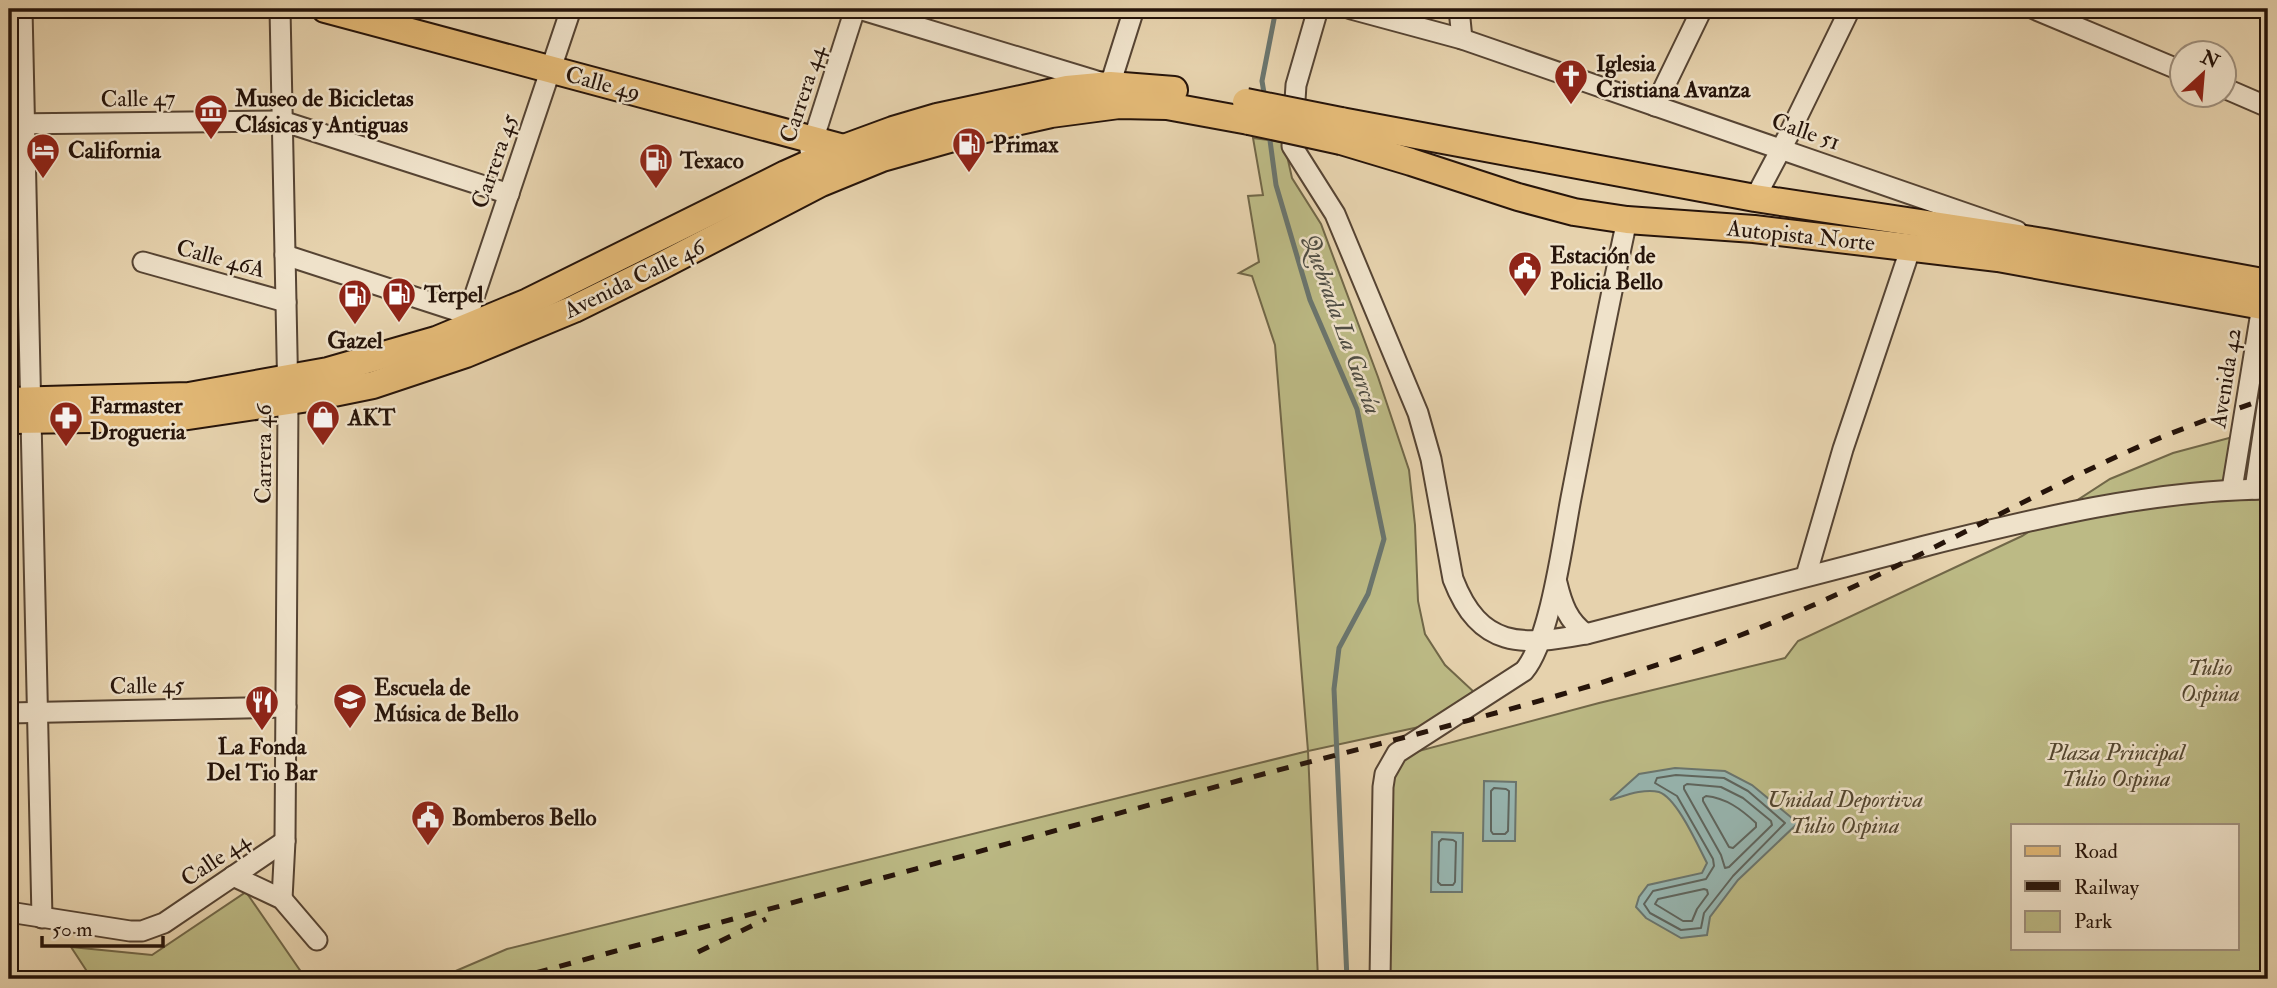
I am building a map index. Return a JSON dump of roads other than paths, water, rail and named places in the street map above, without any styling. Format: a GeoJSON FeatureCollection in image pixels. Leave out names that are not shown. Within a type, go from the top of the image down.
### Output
{"type":"FeatureCollection","features":[{"type":"Feature","properties":{"kind":"main road","name":"Calle 49"},"geometry":{"type":"LineString","coordinates":[[325,9],[551,69],[809,152],[844,148],[882,158]]}},
{"type":"Feature","properties":{"kind":"main road"},"geometry":{"type":"LineString","coordinates":[[844,148],[937,117],[1067,89],[1110,85],[1178,90],[1248,111],[1341,131]]}},
{"type":"Feature","properties":{"kind":"main road","name":"Avenida Calle 46"},"geometry":{"type":"LineString","coordinates":[[20,410],[384,381],[522,332],[646,273],[796,195],[882,158],[998,126],[1102,106],[1134,104],[1248,111]]}},
{"type":"Feature","properties":{"kind":"main road","name":"Autopista Norte"},"geometry":{"type":"LineString","coordinates":[[1341,131],[2044,242],[2267,291]]}},
{"type":"Feature","properties":{"kind":"main road","name":"Autopista Norte"},"geometry":{"type":"LineString","coordinates":[[1341,131],[1410,162],[1574,212],[1627,220],[1754,229],[2267,291]]}},
{"type":"Feature","properties":{"kind":"main road","name":"Avenida Calle 46"},"geometry":{"type":"LineString","coordinates":[[288,390],[328,371],[416,346],[601,268],[809,152]]}},
{"type":"Feature","properties":{"kind":"street"},"geometry":{"type":"LineString","coordinates":[[22,9],[17,124],[20,410],[37,712],[42,918]]}},
{"type":"Feature","properties":{"kind":"street","name":"Carrera 46"},"geometry":{"type":"LineString","coordinates":[[280,9],[288,390],[285,841],[282,899]]}},
{"type":"Feature","properties":{"kind":"street","name":"Carrera 45"},"geometry":{"type":"LineString","coordinates":[[472,321],[509,194],[571,9]]}},
{"type":"Feature","properties":{"kind":"street"},"geometry":{"type":"LineString","coordinates":[[857,9],[1110,85],[1134,9]]}},
{"type":"Feature","properties":{"kind":"street","name":"Carrera 44"},"geometry":{"type":"LineString","coordinates":[[796,195],[857,9]]}},
{"type":"Feature","properties":{"kind":"street"},"geometry":{"type":"LineString","coordinates":[[1318,9],[1296,85],[1292,146],[1335,214],[1418,413],[1431,458],[1453,579],[1473,617],[1494,632],[1513,641],[1586,634],[2048,515],[2147,498],[2232,489],[2262,489]]}},
{"type":"Feature","properties":{"kind":"street","name":"Calle 51"},"geometry":{"type":"LineString","coordinates":[[1351,9],[1462,39],[1989,219],[2044,242]]}},
{"type":"Feature","properties":{"kind":"street"},"geometry":{"type":"LineString","coordinates":[[1459,9],[1462,39]]}},
{"type":"Feature","properties":{"kind":"street"},"geometry":{"type":"LineString","coordinates":[[1655,106],[1702,9]]}},
{"type":"Feature","properties":{"kind":"street"},"geometry":{"type":"LineString","coordinates":[[1755,198],[1850,9]]}},
{"type":"Feature","properties":{"kind":"street"},"geometry":{"type":"LineString","coordinates":[[2035,9],[2168,65]]}},
{"type":"Feature","properties":{"kind":"street"},"geometry":{"type":"LineString","coordinates":[[2238,94],[2268,107]]}},
{"type":"Feature","properties":{"kind":"street","name":"Calle 47"},"geometry":{"type":"LineString","coordinates":[[17,124],[282,121],[509,194]]}},
{"type":"Feature","properties":{"kind":"street"},"geometry":{"type":"LineString","coordinates":[[1380,979],[1385,774],[1398,753],[1524,671],[1531,663],[1540,640],[1555,578],[1627,220]]}},
{"type":"Feature","properties":{"kind":"street"},"geometry":{"type":"LineString","coordinates":[[1805,576],[1843,449],[1911,247]]}},
{"type":"Feature","properties":{"kind":"street"},"geometry":{"type":"LineString","coordinates":[[285,255],[472,321]]}},
{"type":"Feature","properties":{"kind":"street","name":"Calle 46A"},"geometry":{"type":"LineString","coordinates":[[143,262],[286,302]]}},
{"type":"Feature","properties":{"kind":"street","name":"Avenida 42"},"geometry":{"type":"LineString","coordinates":[[2232,489],[2267,291]]}},
{"type":"Feature","properties":{"kind":"street","name":"Avenida 42"},"geometry":{"type":"LineString","coordinates":[[2262,489],[2268,401]]}},
{"type":"Feature","properties":{"kind":"street"},"geometry":{"type":"LineString","coordinates":[[1555,578],[1562,606],[1570,620],[1586,634]]}},
{"type":"Feature","properties":{"kind":"street","name":"Calle 45"},"geometry":{"type":"LineString","coordinates":[[9,713],[286,707]]}},
{"type":"Feature","properties":{"kind":"street","name":"Calle 44"},"geometry":{"type":"LineString","coordinates":[[9,912],[142,931],[164,923],[285,841]]}},
{"type":"Feature","properties":{"kind":"street"},"geometry":{"type":"LineString","coordinates":[[233,876],[282,899],[317,940]]}},
{"type":"Feature","properties":{"kind":"water"},"geometry":{"type":"Polygon","coordinates":[[[1675,768],[1725,771],[1752,785],[1798,823],[1738,880],[1710,917],[1707,935],[1681,938],[1646,918],[1636,907],[1639,897],[1648,885],[1702,873],[1707,863],[1680,813],[1666,796],[1653,791],[1610,800],[1639,774],[1675,768]]]}},
{"type":"Feature","properties":{"kind":"water"},"geometry":{"type":"Polygon","coordinates":[[[1484,781],[1516,782],[1515,841],[1483,841],[1484,781]]]}},
{"type":"Feature","properties":{"kind":"water"},"geometry":{"type":"Polygon","coordinates":[[[1432,832],[1463,833],[1462,892],[1431,892],[1432,832]]]}},
{"type":"Feature","properties":{"kind":"waterway","name":"Quebrada La García"},"geometry":{"type":"LineString","coordinates":[[1265,99],[1262,81],[1276,9]]}},
{"type":"Feature","properties":{"kind":"waterway","name":"Quebrada La García"},"geometry":{"type":"LineString","coordinates":[[1269,133],[1276,185],[1310,300],[1357,409],[1384,539],[1368,594],[1339,648],[1334,689],[1347,979]]}},
{"type":"Feature","properties":{"kind":"railway"},"geometry":{"type":"LineString","coordinates":[[513,979],[1550,698],[1673,660],[1832,597],[2120,455],[2268,398]]}},
{"type":"Feature","properties":{"kind":"railway"},"geometry":{"type":"LineString","coordinates":[[698,952],[766,919]]}},
{"type":"Feature","properties":{"kind":"place","name":"Iglesia Cristiana Avanza"},"geometry":{"type":"Point","coordinates":[1571,106]}},
{"type":"Feature","properties":{"kind":"place","name":"Museo de Bicicletas Clásicas y Antiguas"},"geometry":{"type":"Point","coordinates":[211,141]}},
{"type":"Feature","properties":{"kind":"place","name":"Primax"},"geometry":{"type":"Point","coordinates":[969,174]}},
{"type":"Feature","properties":{"kind":"place","name":"California"},"geometry":{"type":"Point","coordinates":[43,180]}},
{"type":"Feature","properties":{"kind":"place","name":"Texaco"},"geometry":{"type":"Point","coordinates":[656,190]}},
{"type":"Feature","properties":{"kind":"place","name":"Estación de Policia Bello"},"geometry":{"type":"Point","coordinates":[1525,298]}},
{"type":"Feature","properties":{"kind":"place","name":"Terpel"},"geometry":{"type":"Point","coordinates":[399,324]}},
{"type":"Feature","properties":{"kind":"place","name":"Gazel"},"geometry":{"type":"Point","coordinates":[355,326]}},
{"type":"Feature","properties":{"kind":"place","name":"AKT"},"geometry":{"type":"Point","coordinates":[323,447]}},
{"type":"Feature","properties":{"kind":"place","name":"Farmaster Drogueria"},"geometry":{"type":"Point","coordinates":[66,448]}},
{"type":"Feature","properties":{"kind":"place","name":"Escuela de Música de Bello"},"geometry":{"type":"Point","coordinates":[350,730]}},
{"type":"Feature","properties":{"kind":"place","name":"La Fonda Del Tio Bar"},"geometry":{"type":"Point","coordinates":[262,732]}},
{"type":"Feature","properties":{"kind":"place","name":"Bomberos Bello"},"geometry":{"type":"Point","coordinates":[428,847]}},
{"type":"Feature","properties":{"kind":"park label","name":"Tulio Ospina"},"geometry":{"type":"Point","coordinates":[2210,680]}},
{"type":"Feature","properties":{"kind":"park label","name":"Plaza Principal Tulio Ospina"},"geometry":{"type":"Point","coordinates":[2116,765]}},
{"type":"Feature","properties":{"kind":"park label","name":"Unidad Deportiva Tulio Ospina"},"geometry":{"type":"Point","coordinates":[1845,812]}}]}
